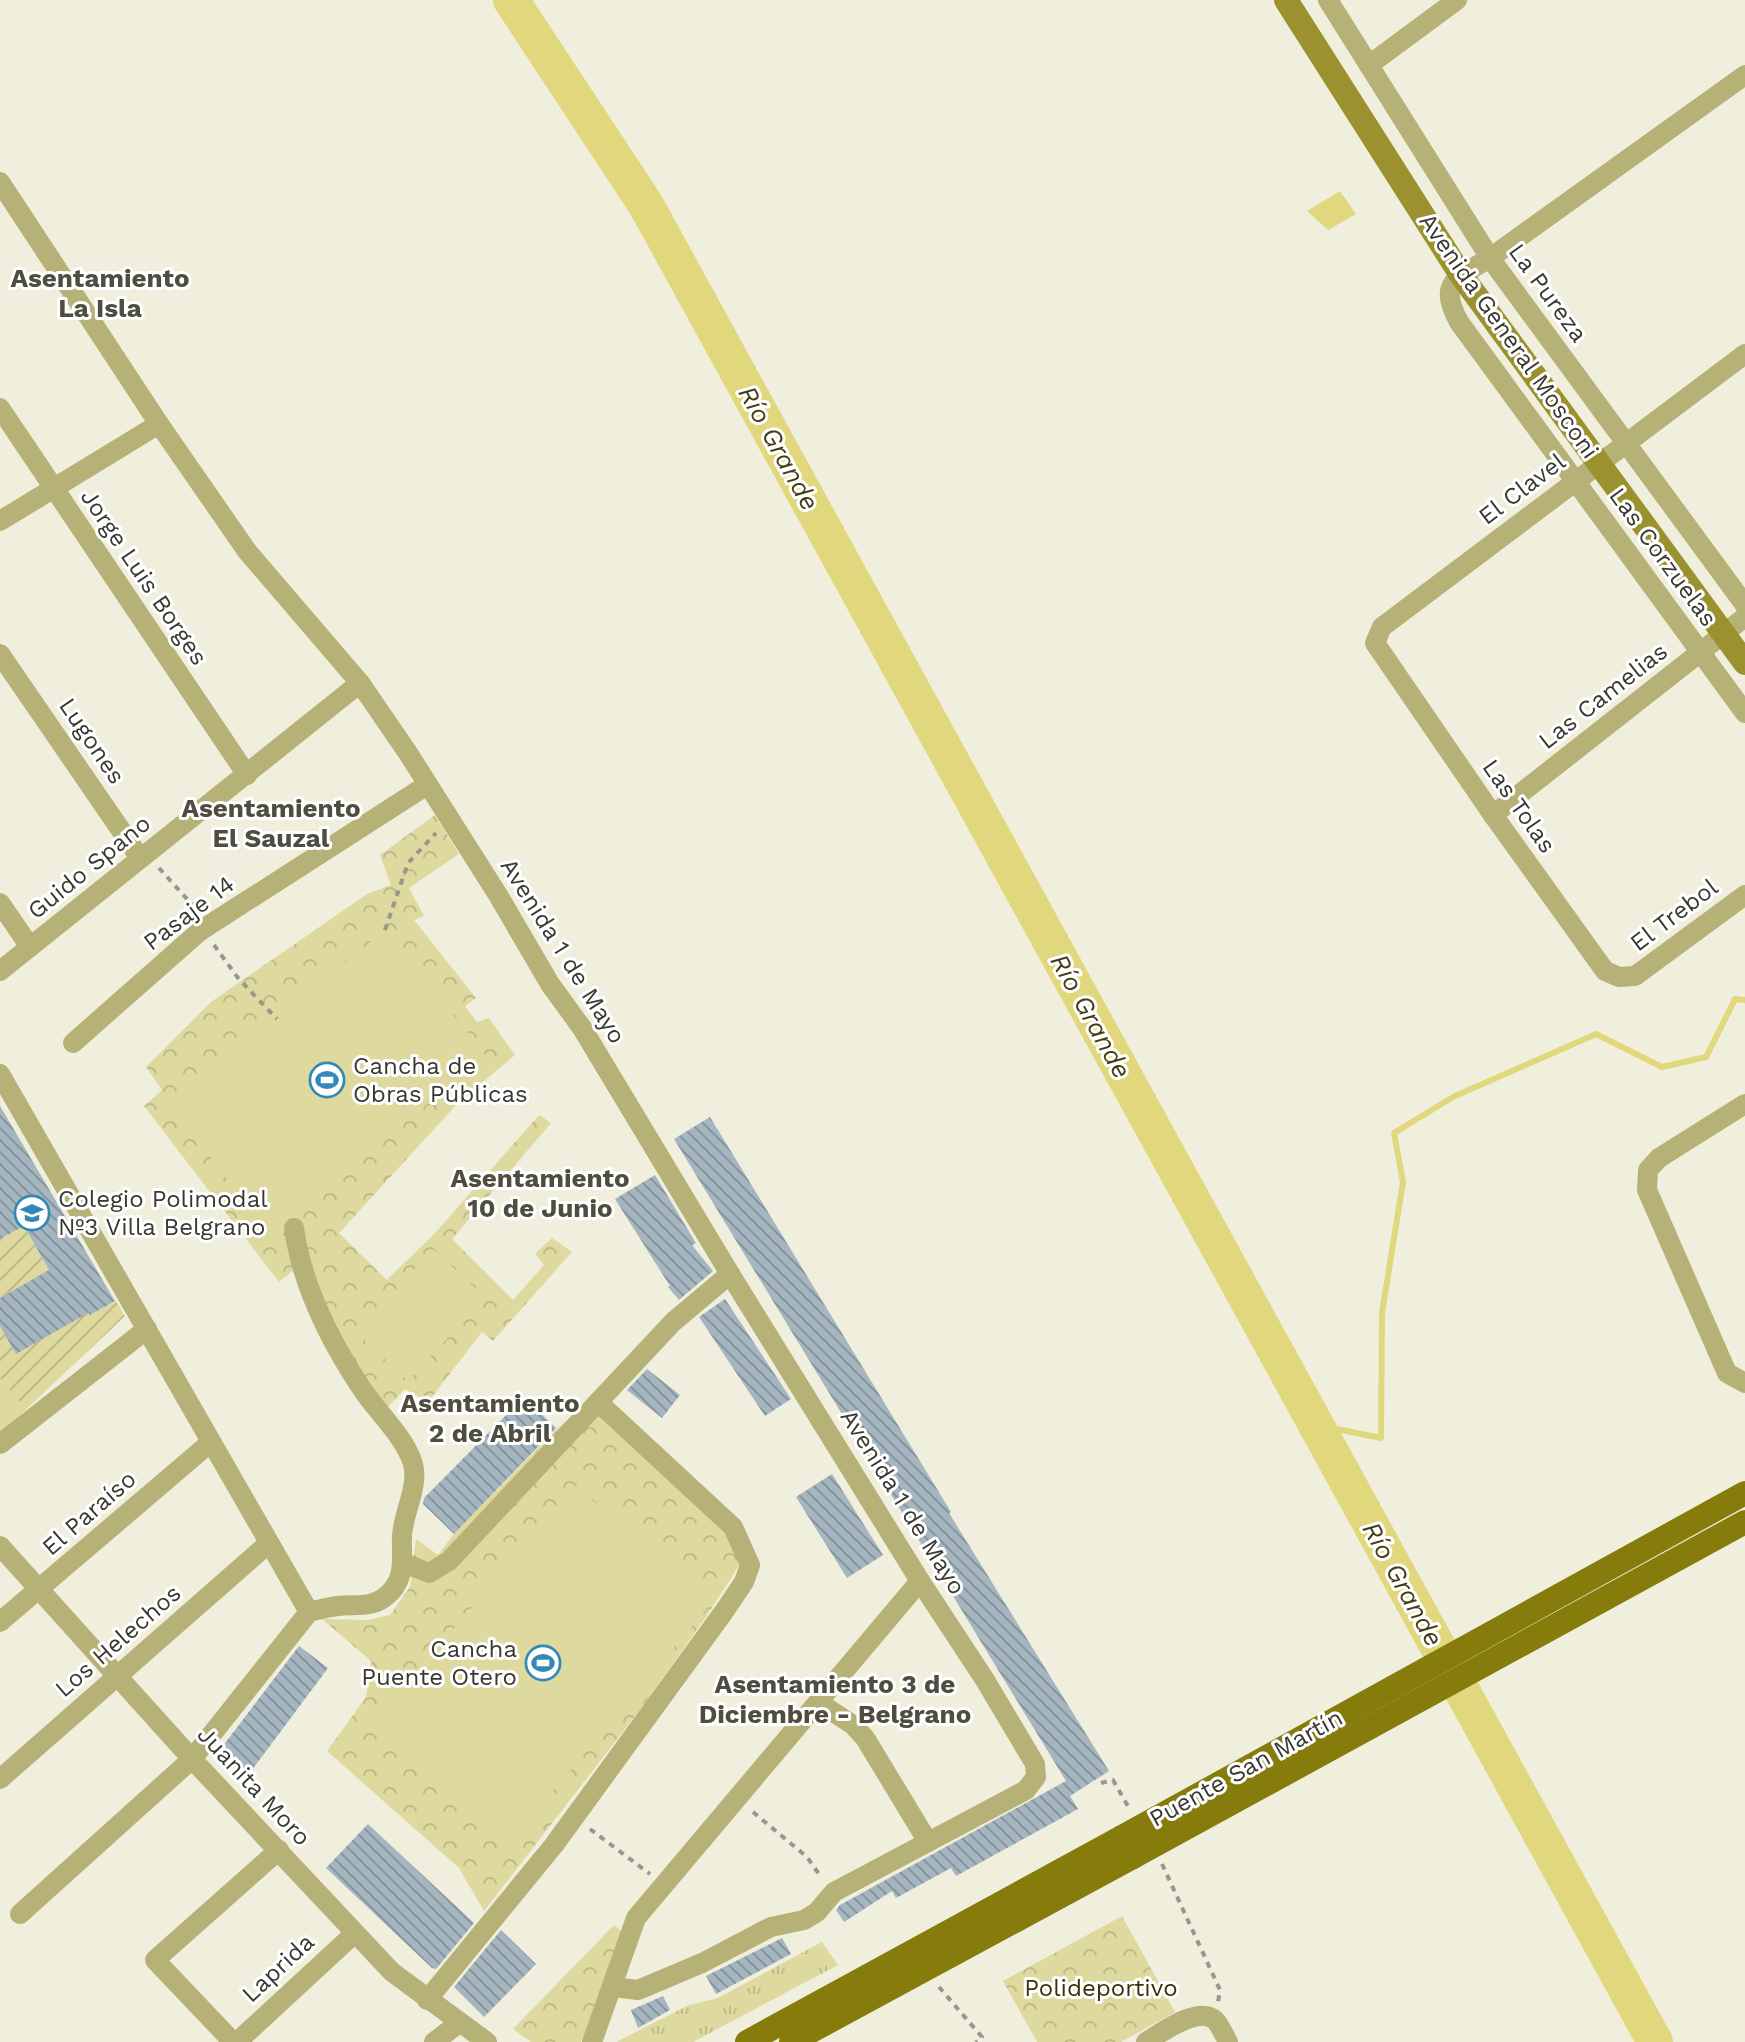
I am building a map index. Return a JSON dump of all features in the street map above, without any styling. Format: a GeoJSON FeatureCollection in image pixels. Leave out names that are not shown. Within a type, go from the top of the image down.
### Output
{"type":"FeatureCollection","features":[{"type":"Feature","properties":{"kind":"main road","name":"Avenida General Mosconi"},"geometry":{"type":"LineString","coordinates":[[1286,0],[1461,275],[1745,663]]}},
{"type":"Feature","properties":{"kind":"main road","name":"Puente San Martín"},"geometry":{"type":"LineString","coordinates":[[791,2042],[925,1970],[1127,1847],[1745,1493]]}},
{"type":"Feature","properties":{"kind":"main road","name":"Puente San Martín"},"geometry":{"type":"LineString","coordinates":[[747,2042],[1127,1847],[1745,1522]]}},
{"type":"Feature","properties":{"kind":"street","name":"La Pureza"},"geometry":{"type":"LineString","coordinates":[[1328,0],[1490,258],[1745,605]]}},
{"type":"Feature","properties":{"kind":"street"},"geometry":{"type":"LineString","coordinates":[[1369,65],[1457,0]]}},
{"type":"Feature","properties":{"kind":"street"},"geometry":{"type":"LineString","coordinates":[[1461,275],[1490,258],[1745,75]]}},
{"type":"Feature","properties":{"kind":"street","name":"Avenida 1 de Mayo"},"geometry":{"type":"LineString","coordinates":[[0,182],[159,424],[247,551],[360,683],[394,731],[498,895],[550,984],[582,1028],[730,1274],[1035,1764],[1036,1777],[1026,1790],[928,1842]]}},
{"type":"Feature","properties":{"kind":"street","name":"Las Corzuelas"},"geometry":{"type":"LineString","coordinates":[[1461,275],[1451,284],[1448,301],[1459,322],[1745,713]]}},
{"type":"Feature","properties":{"kind":"street","name":"El Clavel"},"geometry":{"type":"LineString","coordinates":[[1375,643],[1382,627],[1745,354]]}},
{"type":"Feature","properties":{"kind":"street","name":"Jorge Luis Borges"},"geometry":{"type":"LineString","coordinates":[[0,408],[247,775]]}},
{"type":"Feature","properties":{"kind":"street"},"geometry":{"type":"LineString","coordinates":[[0,521],[159,424]]}},
{"type":"Feature","properties":{"kind":"street","name":"Las Camelias"},"geometry":{"type":"LineString","coordinates":[[1493,815],[1745,617]]}},
{"type":"Feature","properties":{"kind":"street","name":"Las Tolas"},"geometry":{"type":"LineString","coordinates":[[1375,643],[1605,971],[1619,977],[1635,976]]}},
{"type":"Feature","properties":{"kind":"street","name":"Lugones"},"geometry":{"type":"LineString","coordinates":[[0,654],[140,858]]}},
{"type":"Feature","properties":{"kind":"street","name":"Guido Spano"},"geometry":{"type":"LineString","coordinates":[[0,971],[360,683]]}},
{"type":"Feature","properties":{"kind":"street","name":"Pasaje 14"},"geometry":{"type":"LineString","coordinates":[[73,1043],[200,931],[427,785]]}},
{"type":"Feature","properties":{"kind":"street","name":"El Trebol"},"geometry":{"type":"LineString","coordinates":[[1635,976],[1745,895]]}},
{"type":"Feature","properties":{"kind":"street"},"geometry":{"type":"LineString","coordinates":[[0,903],[30,947]]}},
{"type":"Feature","properties":{"kind":"street"},"geometry":{"type":"LineString","coordinates":[[0,1074],[309,1612]]}},
{"type":"Feature","properties":{"kind":"street"},"geometry":{"type":"LineString","coordinates":[[1745,1104],[1659,1158],[1648,1170],[1647,1190],[1727,1373],[1745,1383]]}},
{"type":"Feature","properties":{"kind":"street"},"geometry":{"type":"LineString","coordinates":[[20,1914],[192,1759],[309,1612],[337,1606],[370,1605],[386,1597],[396,1584],[404,1563],[402,1535],[414,1467],[407,1451],[362,1389],[328,1334],[298,1260],[294,1228]]}},
{"type":"Feature","properties":{"kind":"street"},"geometry":{"type":"LineString","coordinates":[[404,1563],[429,1573],[449,1561],[673,1322],[730,1274]]}},
{"type":"Feature","properties":{"kind":"street"},"geometry":{"type":"LineString","coordinates":[[0,1444],[147,1329]]}},
{"type":"Feature","properties":{"kind":"street"},"geometry":{"type":"LineString","coordinates":[[427,2000],[499,1915],[574,1817],[723,1613],[744,1582],[750,1565],[733,1527],[598,1402]]}},
{"type":"Feature","properties":{"kind":"street","name":"El Paraíso"},"geometry":{"type":"LineString","coordinates":[[0,1622],[211,1442]]}},
{"type":"Feature","properties":{"kind":"street","name":"Los Helechos"},"geometry":{"type":"LineString","coordinates":[[0,1779],[269,1543]]}},
{"type":"Feature","properties":{"kind":"street","name":"Juanita Moro"},"geometry":{"type":"LineString","coordinates":[[0,1546],[192,1759],[392,1972],[487,2042]]}},
{"type":"Feature","properties":{"kind":"street"},"geometry":{"type":"LineString","coordinates":[[592,2042],[636,1918],[920,1581]]}},
{"type":"Feature","properties":{"kind":"street"},"geometry":{"type":"LineString","coordinates":[[613,1987],[638,1990],[702,1963],[771,1927],[804,1920],[817,1912],[834,1892],[928,1842],[865,1738],[853,1725],[818,1702]]}},
{"type":"Feature","properties":{"kind":"street"},"geometry":{"type":"LineString","coordinates":[[235,2042],[155,1960],[279,1850]]}},
{"type":"Feature","properties":{"kind":"street","name":"Laprida"},"geometry":{"type":"LineString","coordinates":[[235,2042],[355,1933]]}},
{"type":"Feature","properties":{"kind":"street"},"geometry":{"type":"LineString","coordinates":[[1146,2042],[1191,2017],[1204,2015],[1215,2020],[1228,2042]]}},
{"type":"Feature","properties":{"kind":"street"},"geometry":{"type":"LineString","coordinates":[[434,2042],[459,2023]]}},
{"type":"Feature","properties":{"kind":"path"},"geometry":{"type":"LineString","coordinates":[[385,930],[408,863],[449,820]]}},
{"type":"Feature","properties":{"kind":"path"},"geometry":{"type":"LineString","coordinates":[[738,1800],[807,1857],[834,1892]]}},
{"type":"Feature","properties":{"kind":"path"},"geometry":{"type":"LineString","coordinates":[[574,1817],[665,1885]]}},
{"type":"Feature","properties":{"kind":"path"},"geometry":{"type":"LineString","coordinates":[[1159,1857],[1220,1990],[1215,2020]]}},
{"type":"Feature","properties":{"kind":"path"},"geometry":{"type":"LineString","coordinates":[[925,1970],[982,2037],[976,2042]]}},
{"type":"Feature","properties":{"kind":"green space"},"geometry":{"type":"Polygon","coordinates":[[[435,815],[459,854],[409,888],[424,916],[414,920],[476,998],[465,1006],[477,1022],[489,1018],[515,1055],[458,1103],[339,1233],[387,1280],[435,1233],[539,1115],[551,1123],[452,1239],[513,1300],[544,1265],[535,1254],[552,1238],[572,1252],[493,1341],[482,1332],[428,1402],[405,1389],[385,1410],[295,1269],[279,1282],[144,1106],[162,1090],[146,1067],[211,1002],[367,894],[391,885],[380,855],[435,815]]]}},
{"type":"Feature","properties":{"kind":"green space","name":"Cancha de Obras Públicas"},"geometry":{"type":"Polygon","coordinates":[[[385,930],[487,1057],[268,1230],[167,1103],[385,930]]]}},
{"type":"Feature","properties":{"kind":"green space"},"geometry":{"type":"Polygon","coordinates":[[[24,1226],[47,1267],[60,1261],[89,1315],[116,1301],[125,1316],[0,1434],[0,1239],[24,1226]]]}},
{"type":"Feature","properties":{"kind":"green space"},"geometry":{"type":"Polygon","coordinates":[[[433,1249],[485,1297],[408,1381],[356,1332],[433,1249]]]}},
{"type":"Feature","properties":{"kind":"green space"},"geometry":{"type":"Polygon","coordinates":[[[0,1378],[21,1404],[0,1421],[0,1378]]]}},
{"type":"Feature","properties":{"kind":"green space"},"geometry":{"type":"Polygon","coordinates":[[[600,1392],[740,1537],[738,1567],[642,1707],[484,1911],[459,1868],[327,1751],[366,1697],[371,1661],[322,1619],[368,1620],[390,1615],[410,1587],[416,1539],[438,1555],[454,1534],[557,1429],[600,1392]]]}},
{"type":"Feature","properties":{"kind":"green space","name":"Cancha Puente Otero"},"geometry":{"type":"Polygon","coordinates":[[[574,1485],[713,1601],[511,1841],[373,1725],[574,1485]]]}},
{"type":"Feature","properties":{"kind":"green space","name":"Polideportivo"},"geometry":{"type":"Polygon","coordinates":[[[1122,1916],[1175,2012],[1121,2042],[1037,2042],[1003,1981],[1122,1916]]]}},
{"type":"Feature","properties":{"kind":"green space"},"geometry":{"type":"Polygon","coordinates":[[[614,1925],[624,1933],[581,2042],[531,2042],[513,2029],[614,1925]]]}},
{"type":"Feature","properties":{"kind":"green space"},"geometry":{"type":"Polygon","coordinates":[[[822,1942],[838,1965],[693,2042],[616,2042],[689,2005],[718,1998],[822,1942]]]}},
{"type":"Feature","properties":{"kind":"shaded area"},"geometry":{"type":"Polygon","coordinates":[[[1340,191],[1356,214],[1328,230],[1307,211],[1340,191]]]}},
{"type":"Feature","properties":{"kind":"building","name":"Colegio Polimodal Nº3 Villa Belgrano"},"geometry":{"type":"Polygon","coordinates":[[[0,1106],[115,1301],[16,1354],[0,1326],[0,1298],[49,1270],[24,1226],[0,1239],[0,1106]]]}},
{"type":"Feature","properties":{"kind":"building"},"geometry":{"type":"Polygon","coordinates":[[[710,1117],[1109,1771],[1070,1796],[1078,1809],[956,1876],[951,1868],[896,1898],[892,1891],[844,1922],[836,1910],[840,1905],[1066,1781],[674,1139],[710,1117]]]}},
{"type":"Feature","properties":{"kind":"building"},"geometry":{"type":"Polygon","coordinates":[[[655,1175],[696,1243],[692,1245],[713,1271],[679,1300],[615,1199],[655,1175]]]}},
{"type":"Feature","properties":{"kind":"building"},"geometry":{"type":"Polygon","coordinates":[[[725,1299],[791,1399],[765,1416],[699,1317],[725,1299]]]}},
{"type":"Feature","properties":{"kind":"building"},"geometry":{"type":"Polygon","coordinates":[[[647,1369],[680,1395],[662,1418],[627,1390],[647,1369]]]}},
{"type":"Feature","properties":{"kind":"building"},"geometry":{"type":"Polygon","coordinates":[[[524,1397],[556,1428],[454,1534],[423,1504],[424,1498],[524,1397]]]}},
{"type":"Feature","properties":{"kind":"building"},"geometry":{"type":"Polygon","coordinates":[[[832,1474],[883,1555],[847,1578],[796,1497],[832,1474]]]}},
{"type":"Feature","properties":{"kind":"building"},"geometry":{"type":"Polygon","coordinates":[[[299,1646],[328,1668],[246,1778],[216,1755],[299,1646]]]}},
{"type":"Feature","properties":{"kind":"building"},"geometry":{"type":"Polygon","coordinates":[[[368,1824],[474,1923],[436,1969],[326,1868],[368,1824]]]}},
{"type":"Feature","properties":{"kind":"building"},"geometry":{"type":"Polygon","coordinates":[[[501,1930],[536,1964],[484,2017],[454,1987],[501,1930]]]}},
{"type":"Feature","properties":{"kind":"building"},"geometry":{"type":"Polygon","coordinates":[[[782,1938],[791,1954],[716,1994],[706,1976],[782,1938]]]}},
{"type":"Feature","properties":{"kind":"building"},"geometry":{"type":"Polygon","coordinates":[[[663,1996],[670,2010],[638,2028],[631,2010],[663,1996]]]}},
{"type":"Feature","properties":{"kind":"waterway","name":"Río Grande"},"geometry":{"type":"LineString","coordinates":[[511,0],[646,205],[1655,2042]]}},
{"type":"Feature","properties":{"kind":"waterway"},"geometry":{"type":"LineString","coordinates":[[1317,1425],[1381,1438],[1382,1313],[1403,1182],[1394,1133],[1453,1097],[1596,1034],[1662,1067],[1706,1057],[1735,999],[1745,1000]]}},
{"type":"Feature","properties":{"kind":"place","name":"Cancha de Obras Públicas"},"geometry":{"type":"Point","coordinates":[327,1080]}},
{"type":"Feature","properties":{"kind":"place","name":"Colegio Polimodal Nº3 Villa Belgrano"},"geometry":{"type":"Point","coordinates":[32,1213]}},
{"type":"Feature","properties":{"kind":"place","name":"Cancha Puente Otero"},"geometry":{"type":"Point","coordinates":[543,1663]}},
{"type":"Feature","properties":{"kind":"district","name":"Asentamiento La Isla"},"geometry":{"type":"Point","coordinates":[100,293]}},
{"type":"Feature","properties":{"kind":"district","name":"Asentamiento El Sauzal"},"geometry":{"type":"Point","coordinates":[271,823]}},
{"type":"Feature","properties":{"kind":"district","name":"Asentamiento 10 de Junio"},"geometry":{"type":"Point","coordinates":[540,1193]}},
{"type":"Feature","properties":{"kind":"district","name":"Asentamiento 2 de Abril"},"geometry":{"type":"Point","coordinates":[490,1418]}},
{"type":"Feature","properties":{"kind":"district","name":"Asentamiento 3 de Diciembre - Belgrano"},"geometry":{"type":"Point","coordinates":[835,1699]}}]}
